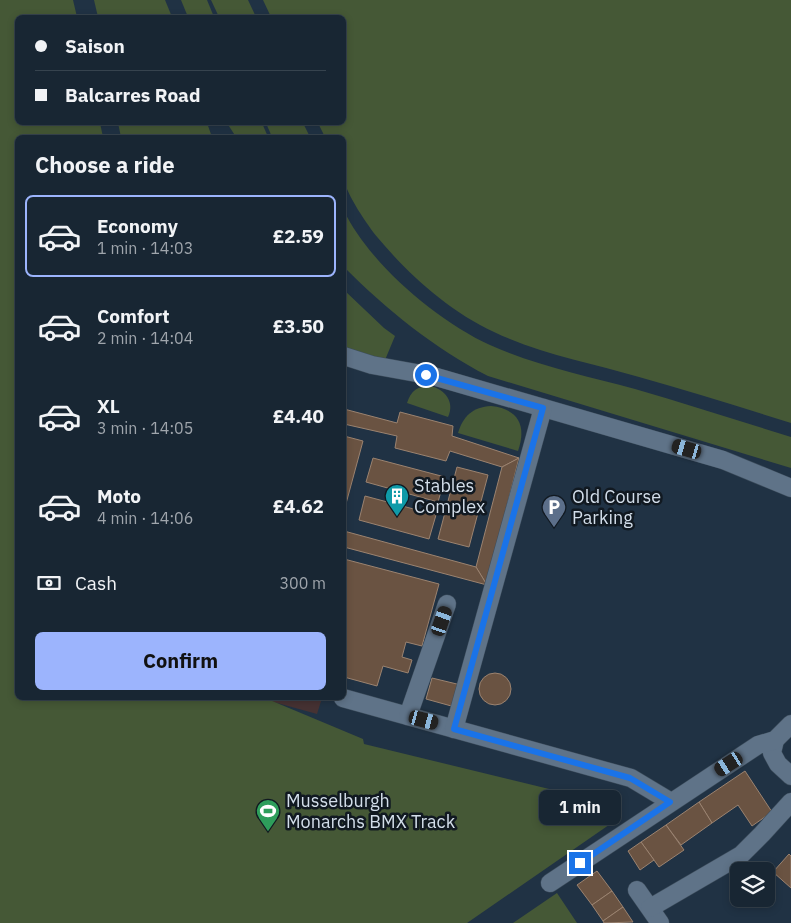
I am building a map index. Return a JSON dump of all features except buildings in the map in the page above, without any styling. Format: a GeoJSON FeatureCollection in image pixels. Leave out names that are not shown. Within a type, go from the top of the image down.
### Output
{"type":"FeatureCollection","features":[{"type":"Feature","properties":{"kind":"street"},"geometry":{"type":"LineString","coordinates":[[346,357],[372,365],[433,376],[723,460],[791,488]]}},
{"type":"Feature","properties":{"kind":"street"},"geometry":{"type":"LineString","coordinates":[[454,729],[543,408]]}},
{"type":"Feature","properties":{"kind":"street"},"geometry":{"type":"LineString","coordinates":[[408,716],[447,604]]}},
{"type":"Feature","properties":{"kind":"street"},"geometry":{"type":"LineString","coordinates":[[346,699],[630,778],[670,802]]}},
{"type":"Feature","properties":{"kind":"street"},"geometry":{"type":"LineString","coordinates":[[550,883],[758,745],[775,740],[791,724]]}},
{"type":"Feature","properties":{"kind":"street"},"geometry":{"type":"LineString","coordinates":[[775,740],[772,753],[778,764],[791,776]]}},
{"type":"Feature","properties":{"kind":"street"},"geometry":{"type":"LineString","coordinates":[[650,908],[741,854],[791,802]]}},
{"type":"Feature","properties":{"kind":"street"},"geometry":{"type":"LineString","coordinates":[[637,890],[660,923]]}},
{"type":"Feature","properties":{"kind":"shaded area"},"geometry":{"type":"Polygon","coordinates":[[[266,700],[321,700],[317,714],[266,700]]]}},
{"type":"Feature","properties":{"kind":"green space"},"geometry":{"type":"Polygon","coordinates":[[[0,0],[73,0],[77,15],[15,15],[15,125],[100,125],[103,135],[15,135],[15,700],[270,700],[363,739],[364,744],[615,805],[619,818],[467,923],[0,923],[0,0]]]}},
{"type":"Feature","properties":{"kind":"green space"},"geometry":{"type":"Polygon","coordinates":[[[94,0],[165,0],[171,15],[98,15],[94,0]]]}},
{"type":"Feature","properties":{"kind":"green space"},"geometry":{"type":"Polygon","coordinates":[[[181,0],[207,0],[213,15],[187,15],[181,0]]]}},
{"type":"Feature","properties":{"kind":"green space"},"geometry":{"type":"Polygon","coordinates":[[[211,0],[248,0],[255,15],[218,15],[211,0]]]}},
{"type":"Feature","properties":{"kind":"green space"},"geometry":{"type":"Polygon","coordinates":[[[263,0],[791,0],[791,423],[677,388],[566,358],[511,340],[461,314],[446,303],[403,266],[363,218],[346,185],[346,135],[324,135],[319,125],[346,125],[346,15],[270,15],[263,0]]]}},
{"type":"Feature","properties":{"kind":"green space"},"geometry":{"type":"Polygon","coordinates":[[[118,125],[208,125],[211,135],[121,135],[118,125]]]}},
{"type":"Feature","properties":{"kind":"green space"},"geometry":{"type":"Polygon","coordinates":[[[228,125],[263,125],[267,135],[235,135],[228,125]]]}},
{"type":"Feature","properties":{"kind":"green space"},"geometry":{"type":"Polygon","coordinates":[[[267,125],[304,125],[309,135],[271,135],[267,125]]]}},
{"type":"Feature","properties":{"kind":"green space"},"geometry":{"type":"Polygon","coordinates":[[[346,214],[370,251],[407,289],[427,306],[470,335],[507,352],[543,365],[635,389],[791,437],[791,468],[488,376],[430,341],[377,298],[346,269],[346,214]]]}},
{"type":"Feature","properties":{"kind":"green space"},"geometry":{"type":"Polygon","coordinates":[[[346,292],[395,336],[385,360],[346,349],[346,292]]]}},
{"type":"Feature","properties":{"kind":"green space"},"geometry":{"type":"Polygon","coordinates":[[[430,386],[440,390],[447,397],[450,406],[448,417],[407,403],[410,395],[415,390],[430,386]]]}},
{"type":"Feature","properties":{"kind":"green space"},"geometry":{"type":"Polygon","coordinates":[[[491,406],[508,411],[518,420],[521,426],[521,442],[518,451],[458,433],[466,417],[474,410],[491,406]]]}},
{"type":"Feature","properties":{"kind":"green space"},"geometry":{"type":"Polygon","coordinates":[[[557,893],[577,923],[513,923],[557,893]]]}},
{"type":"Feature","properties":{"kind":"place","name":"Stables Complex"},"geometry":{"type":"Point","coordinates":[397,517]}},
{"type":"Feature","properties":{"kind":"place","name":"Old Course Parking"},"geometry":{"type":"Point","coordinates":[554,528]}},
{"type":"Feature","properties":{"kind":"place","name":"Musselburgh Monarchs BMX Track"},"geometry":{"type":"Point","coordinates":[268,832]}},
{"type":"Feature","properties":{"kind":"route"},"geometry":{"type":"LineString","coordinates":[[426,375],[543,408],[454,729],[630,778],[670,802],[580,863]]}}]}
